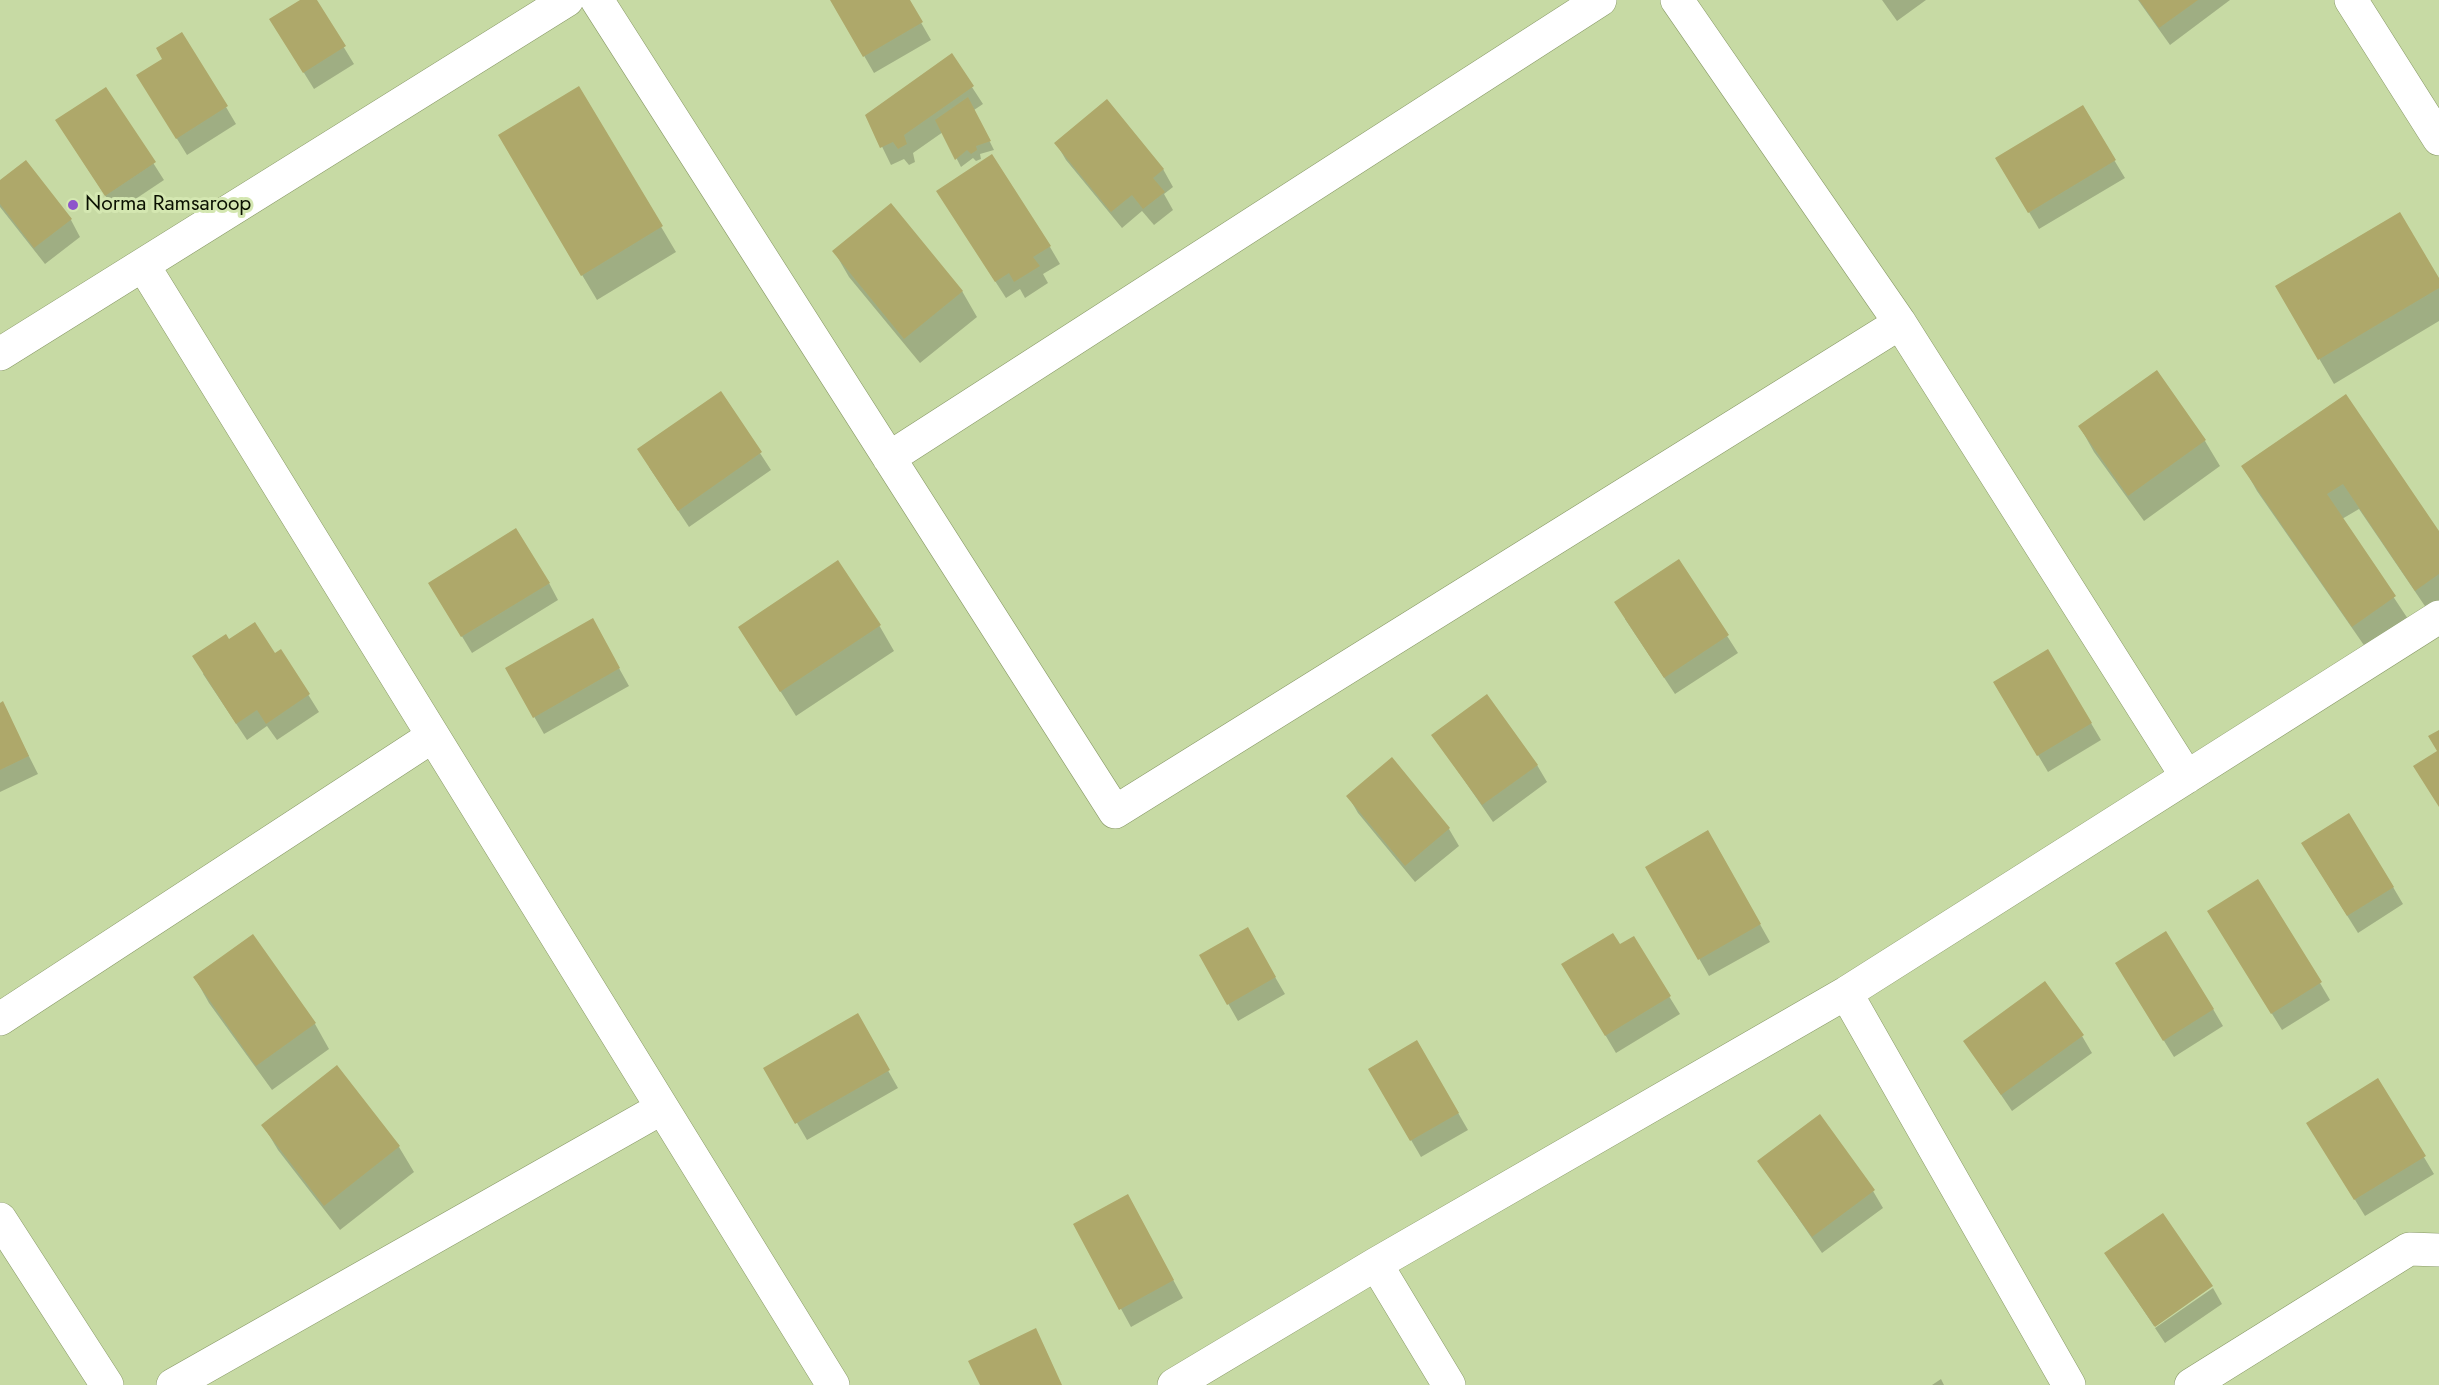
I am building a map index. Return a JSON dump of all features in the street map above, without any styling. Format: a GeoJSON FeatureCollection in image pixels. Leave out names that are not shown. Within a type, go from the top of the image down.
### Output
{"type":"FeatureCollection","features":[{"type":"Feature","properties":{"kind":"street"},"geometry":{"type":"LineString","coordinates":[[0,354],[567,0]]}},
{"type":"Feature","properties":{"kind":"street"},"geometry":{"type":"LineString","coordinates":[[597,0],[1115,812],[1900,323]]}},
{"type":"Feature","properties":{"kind":"street"},"geometry":{"type":"LineString","coordinates":[[890,458],[1600,0]]}},
{"type":"Feature","properties":{"kind":"street"},"geometry":{"type":"LineString","coordinates":[[1677,0],[1900,323],[2187,777]]}},
{"type":"Feature","properties":{"kind":"street"},"geometry":{"type":"LineString","coordinates":[[2351,0],[2439,139]]}},
{"type":"Feature","properties":{"kind":"street"},"geometry":{"type":"LineString","coordinates":[[143,265],[833,1385]]}},
{"type":"Feature","properties":{"kind":"street"},"geometry":{"type":"LineString","coordinates":[[1174,1385],[1376,1264],[1846,993],[2439,617]]}},
{"type":"Feature","properties":{"kind":"street"},"geometry":{"type":"LineString","coordinates":[[0,1019],[433,736]]}},
{"type":"Feature","properties":{"kind":"street"},"geometry":{"type":"LineString","coordinates":[[1846,993],[2069,1385]]}},
{"type":"Feature","properties":{"kind":"street"},"geometry":{"type":"LineString","coordinates":[[173,1385],[662,1108]]}},
{"type":"Feature","properties":{"kind":"street"},"geometry":{"type":"LineString","coordinates":[[0,1219],[107,1385]]}},
{"type":"Feature","properties":{"kind":"street"},"geometry":{"type":"LineString","coordinates":[[2191,1385],[2409,1249],[2439,1250]]}},
{"type":"Feature","properties":{"kind":"street"},"geometry":{"type":"LineString","coordinates":[[1376,1264],[1449,1385]]}},
{"type":"Feature","properties":{"kind":"building"},"geometry":{"type":"Polygon","coordinates":[[[300,0],[317,0],[346,46],[303,73],[269,19],[300,0]]]}},
{"type":"Feature","properties":{"kind":"building"},"geometry":{"type":"Polygon","coordinates":[[[830,0],[910,0],[923,22],[863,57],[830,0]]]}},
{"type":"Feature","properties":{"kind":"building"},"geometry":{"type":"Polygon","coordinates":[[[2139,0],[2198,0],[2159,28],[2139,0]]]}},
{"type":"Feature","properties":{"kind":"building"},"geometry":{"type":"Polygon","coordinates":[[[182,32],[228,106],[176,139],[136,75],[162,59],[156,48],[182,32]]]}},
{"type":"Feature","properties":{"kind":"building"},"geometry":{"type":"Polygon","coordinates":[[[952,53],[974,86],[904,135],[907,144],[898,149],[893,142],[880,148],[865,115],[952,53]]]}},
{"type":"Feature","properties":{"kind":"building"},"geometry":{"type":"Polygon","coordinates":[[[579,86],[663,226],[581,276],[498,135],[579,86]]]}},
{"type":"Feature","properties":{"kind":"building"},"geometry":{"type":"Polygon","coordinates":[[[106,87],[156,162],[105,196],[55,120],[106,87]]]}},
{"type":"Feature","properties":{"kind":"building"},"geometry":{"type":"Polygon","coordinates":[[[968,97],[991,141],[976,146],[977,150],[971,154],[967,150],[955,160],[935,120],[968,97]]]}},
{"type":"Feature","properties":{"kind":"building"},"geometry":{"type":"Polygon","coordinates":[[[1107,99],[1164,169],[1153,178],[1165,192],[1143,209],[1132,195],[1111,212],[1054,143],[1107,99]]]}},
{"type":"Feature","properties":{"kind":"building"},"geometry":{"type":"Polygon","coordinates":[[[2083,105],[2116,160],[2028,213],[1995,158],[2083,105]]]}},
{"type":"Feature","properties":{"kind":"building"},"geometry":{"type":"Polygon","coordinates":[[[992,154],[1051,246],[1033,257],[1040,266],[1014,282],[1009,273],[995,282],[936,191],[992,154]]]}},
{"type":"Feature","properties":{"kind":"building"},"geometry":{"type":"Polygon","coordinates":[[[26,160],[72,219],[34,248],[0,204],[0,180],[26,160]]]}},
{"type":"Feature","properties":{"kind":"building"},"geometry":{"type":"Polygon","coordinates":[[[891,203],[963,291],[904,339],[832,251],[891,203]]]}},
{"type":"Feature","properties":{"kind":"building"},"geometry":{"type":"Polygon","coordinates":[[[2400,212],[2439,278],[2439,288],[2318,360],[2275,286],[2400,212]]]}},
{"type":"Feature","properties":{"kind":"building"},"geometry":{"type":"Polygon","coordinates":[[[2157,370],[2206,440],[2128,496],[2078,426],[2157,370]]]}},
{"type":"Feature","properties":{"kind":"building"},"geometry":{"type":"Polygon","coordinates":[[[721,391],[762,452],[678,511],[637,449],[721,391]]]}},
{"type":"Feature","properties":{"kind":"building"},"geometry":{"type":"Polygon","coordinates":[[[2346,394],[2439,531],[2439,574],[2415,591],[2343,484],[2327,494],[2396,596],[2352,627],[2241,466],[2346,394]]]}},
{"type":"Feature","properties":{"kind":"building"},"geometry":{"type":"Polygon","coordinates":[[[516,528],[550,583],[461,637],[428,583],[516,528]]]}},
{"type":"Feature","properties":{"kind":"building"},"geometry":{"type":"Polygon","coordinates":[[[1679,559],[1729,635],[1664,678],[1614,602],[1679,559]]]}},
{"type":"Feature","properties":{"kind":"building"},"geometry":{"type":"Polygon","coordinates":[[[838,560],[881,625],[780,692],[738,627],[838,560]]]}},
{"type":"Feature","properties":{"kind":"building"},"geometry":{"type":"Polygon","coordinates":[[[593,618],[620,668],[533,718],[505,668],[593,618]]]}},
{"type":"Feature","properties":{"kind":"building"},"geometry":{"type":"Polygon","coordinates":[[[255,622],[275,653],[281,649],[310,694],[266,724],[257,710],[236,724],[192,656],[226,634],[229,639],[255,622]]]}},
{"type":"Feature","properties":{"kind":"building"},"geometry":{"type":"Polygon","coordinates":[[[2048,649],[2092,723],[2037,756],[1993,682],[2048,649]]]}},
{"type":"Feature","properties":{"kind":"building"},"geometry":{"type":"Polygon","coordinates":[[[1487,694],[1538,765],[1482,805],[1431,735],[1487,694]]]}},
{"type":"Feature","properties":{"kind":"building"},"geometry":{"type":"Polygon","coordinates":[[[3,701],[29,756],[0,770],[0,703],[3,701]]]}},
{"type":"Feature","properties":{"kind":"building"},"geometry":{"type":"Polygon","coordinates":[[[2439,730],[2439,807],[2413,766],[2437,751],[2428,736],[2439,730]]]}},
{"type":"Feature","properties":{"kind":"building"},"geometry":{"type":"Polygon","coordinates":[[[1392,757],[1450,828],[1405,866],[1346,796],[1392,757]]]}},
{"type":"Feature","properties":{"kind":"building"},"geometry":{"type":"Polygon","coordinates":[[[2349,813],[2394,887],[2347,916],[2301,843],[2349,813]]]}},
{"type":"Feature","properties":{"kind":"building"},"geometry":{"type":"Polygon","coordinates":[[[1708,830],[1761,924],[1698,960],[1645,867],[1708,830]]]}},
{"type":"Feature","properties":{"kind":"building"},"geometry":{"type":"Polygon","coordinates":[[[2258,879],[2322,982],[2271,1014],[2207,911],[2258,879]]]}},
{"type":"Feature","properties":{"kind":"building"},"geometry":{"type":"Polygon","coordinates":[[[1248,927],[1276,977],[1227,1005],[1199,955],[1248,927]]]}},
{"type":"Feature","properties":{"kind":"building"},"geometry":{"type":"Polygon","coordinates":[[[2166,931],[2214,1009],[2163,1041],[2115,963],[2166,931]]]}},
{"type":"Feature","properties":{"kind":"building"},"geometry":{"type":"Polygon","coordinates":[[[1613,933],[1620,944],[1634,936],[1671,996],[1605,1036],[1561,964],[1613,933]]]}},
{"type":"Feature","properties":{"kind":"building"},"geometry":{"type":"Polygon","coordinates":[[[253,934],[316,1023],[256,1066],[193,977],[253,934]]]}},
{"type":"Feature","properties":{"kind":"building"},"geometry":{"type":"Polygon","coordinates":[[[2045,981],[2084,1035],[2001,1095],[1963,1041],[2045,981]]]}},
{"type":"Feature","properties":{"kind":"building"},"geometry":{"type":"Polygon","coordinates":[[[858,1013],[890,1070],[795,1124],[763,1068],[858,1013]]]}},
{"type":"Feature","properties":{"kind":"building"},"geometry":{"type":"Polygon","coordinates":[[[1417,1040],[1459,1113],[1410,1141],[1368,1069],[1417,1040]]]}},
{"type":"Feature","properties":{"kind":"building"},"geometry":{"type":"Polygon","coordinates":[[[337,1065],[400,1146],[324,1206],[261,1125],[337,1065]]]}},
{"type":"Feature","properties":{"kind":"building"},"geometry":{"type":"Polygon","coordinates":[[[2378,1078],[2426,1156],[2354,1200],[2306,1123],[2378,1078]]]}},
{"type":"Feature","properties":{"kind":"building"},"geometry":{"type":"Polygon","coordinates":[[[1820,1114],[1875,1190],[1812,1237],[1757,1161],[1820,1114]]]}},
{"type":"Feature","properties":{"kind":"building"},"geometry":{"type":"Polygon","coordinates":[[[1128,1194],[1174,1280],[1119,1310],[1073,1224],[1128,1194]]]}},
{"type":"Feature","properties":{"kind":"building"},"geometry":{"type":"Polygon","coordinates":[[[2163,1213],[2213,1286],[2155,1327],[2104,1253],[2163,1213]]]}},
{"type":"Feature","properties":{"kind":"building"},"geometry":{"type":"Polygon","coordinates":[[[1036,1328],[1062,1385],[980,1385],[968,1361],[1036,1328]]]}},
{"type":"Feature","properties":{"kind":"place","name":"Norma Ramsaroop"},"geometry":{"type":"Point","coordinates":[73,205]}}]}
